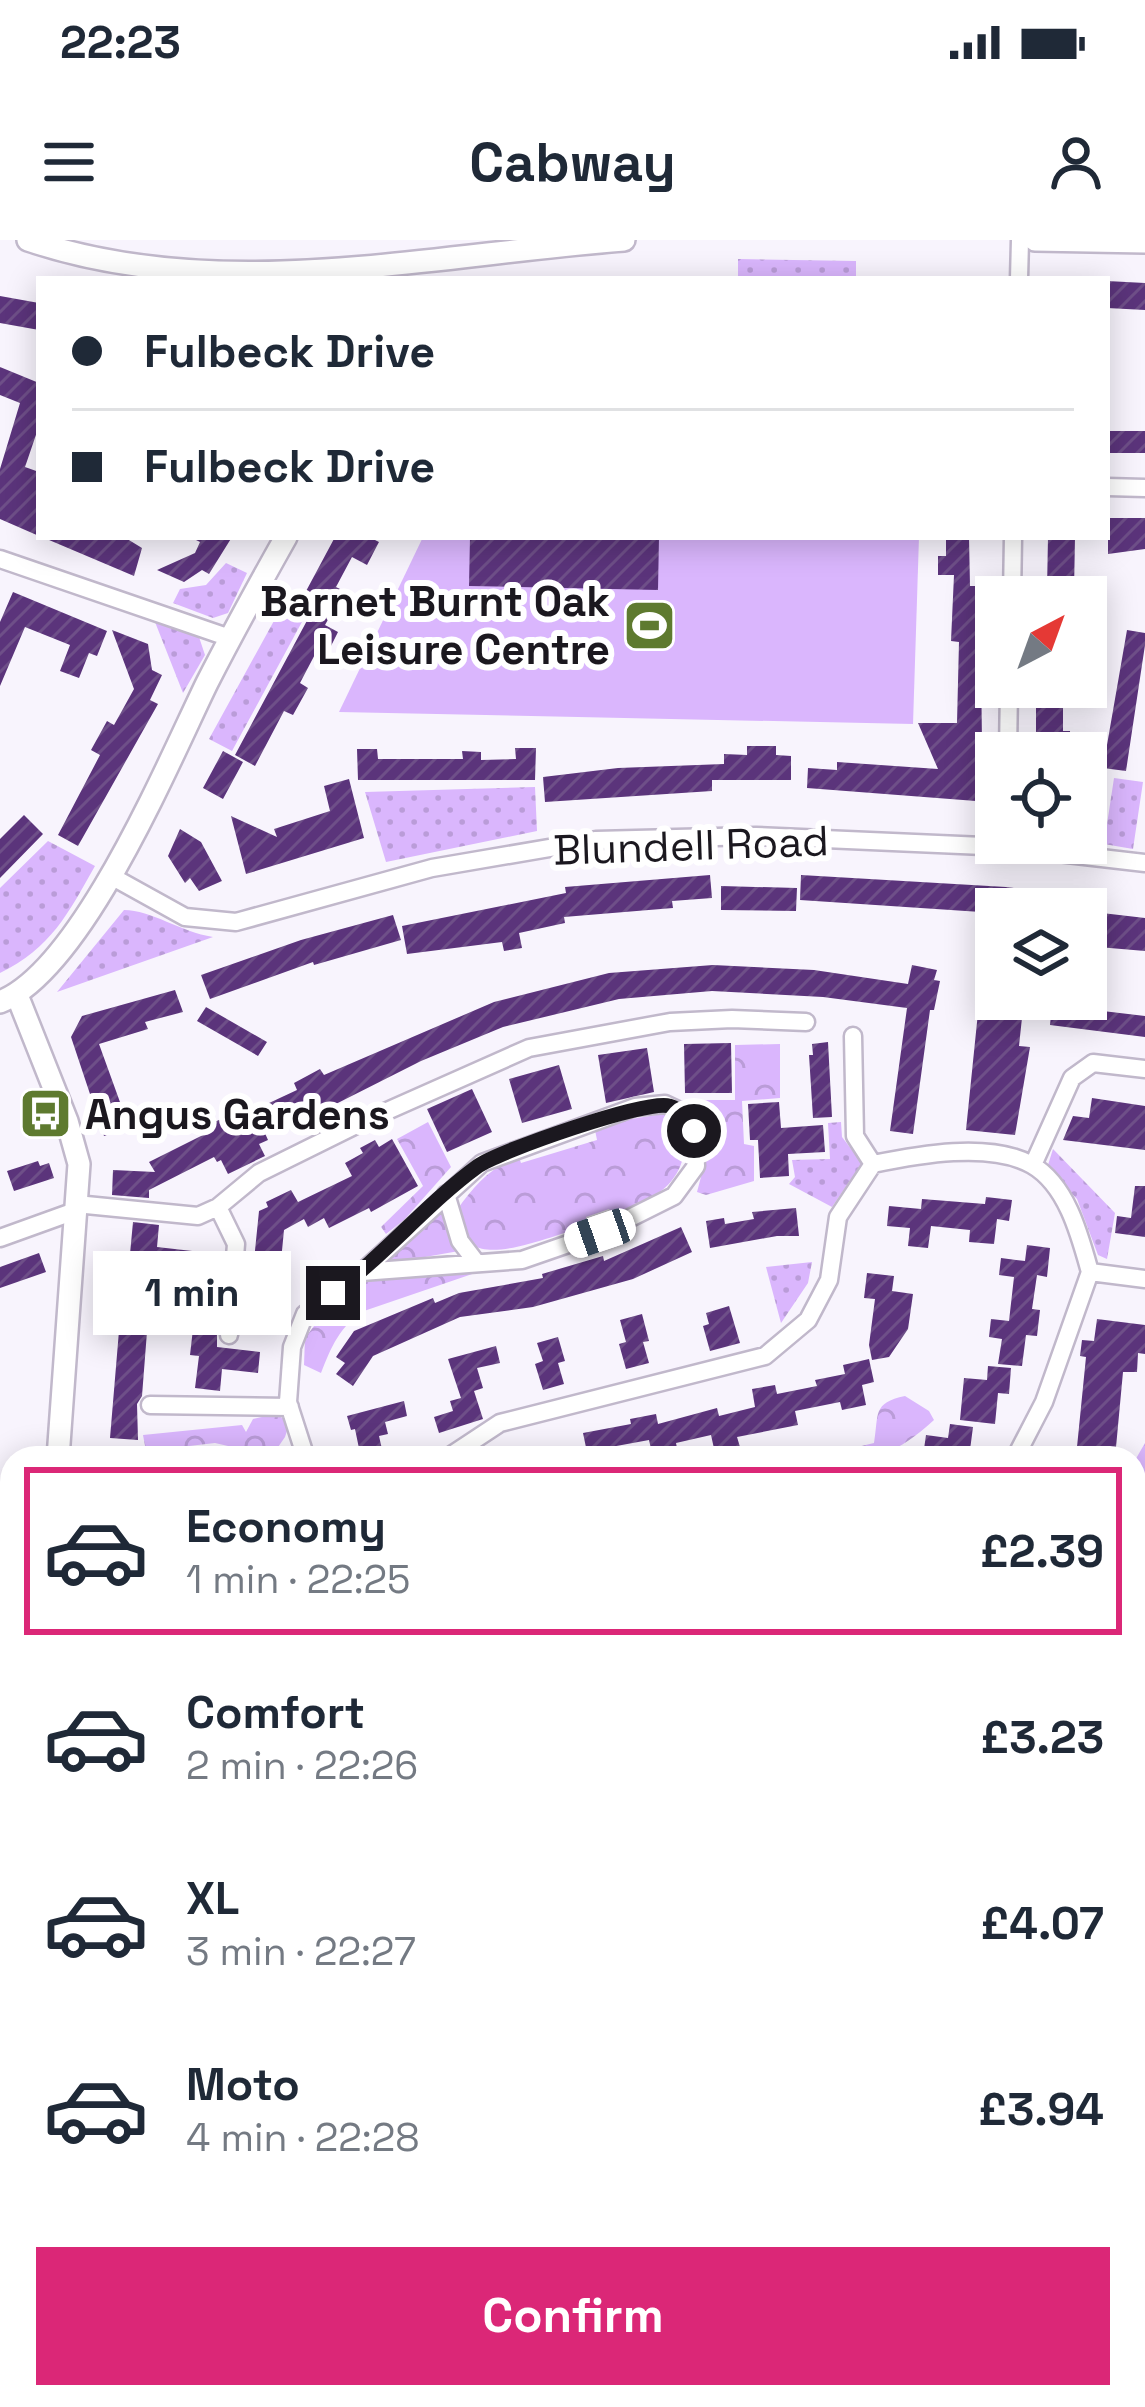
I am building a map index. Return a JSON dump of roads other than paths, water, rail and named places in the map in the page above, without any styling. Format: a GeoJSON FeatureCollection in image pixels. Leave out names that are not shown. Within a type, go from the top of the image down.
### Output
{"type":"FeatureCollection","features":[{"type":"Feature","properties":{"kind":"street"},"geometry":{"type":"LineString","coordinates":[[28,240],[129,266],[312,273],[624,240]]}},
{"type":"Feature","properties":{"kind":"street"},"geometry":{"type":"LineString","coordinates":[[1019,276],[1020,240]]}},
{"type":"Feature","properties":{"kind":"street"},"geometry":{"type":"LineString","coordinates":[[1034,240],[1145,242]]}},
{"type":"Feature","properties":{"kind":"street"},"geometry":{"type":"LineString","coordinates":[[1110,487],[1145,488]]}},
{"type":"Feature","properties":{"kind":"street"},"geometry":{"type":"LineString","coordinates":[[59,1446],[79,1164],[45,1063],[9,998],[75,934],[111,876],[284,540]]}},
{"type":"Feature","properties":{"kind":"street"},"geometry":{"type":"LineString","coordinates":[[1012,576],[1013,540]]}},
{"type":"Feature","properties":{"kind":"street"},"geometry":{"type":"LineString","coordinates":[[0,559],[230,638]]}},
{"type":"Feature","properties":{"kind":"street","name":"Blundell Road"},"geometry":{"type":"LineString","coordinates":[[111,876],[185,917],[236,922],[432,868],[596,840],[756,836],[975,844]]}},
{"type":"Feature","properties":{"kind":"street","name":"Blundell Road"},"geometry":{"type":"LineString","coordinates":[[1107,858],[1145,863]]}},
{"type":"Feature","properties":{"kind":"street"},"geometry":{"type":"LineString","coordinates":[[0,1238],[76,1208],[198,1216],[218,1207],[259,1173],[529,1048],[670,1022],[732,1018],[806,1022]]}},
{"type":"Feature","properties":{"kind":"street"},"geometry":{"type":"LineString","coordinates":[[853,1036],[855,1136],[873,1164]]}},
{"type":"Feature","properties":{"kind":"street"},"geometry":{"type":"LineString","coordinates":[[1033,1165],[1072,1078],[1093,1064],[1145,1069]]}},
{"type":"Feature","properties":{"kind":"street"},"geometry":{"type":"LineString","coordinates":[[302,1446],[290,1407],[292,1346],[305,1314],[362,1272],[482,1163],[635,1108],[665,1104],[684,1114],[694,1131],[696,1166],[674,1196],[600,1233],[522,1260],[362,1272]]}},
{"type":"Feature","properties":{"kind":"street"},"geometry":{"type":"LineString","coordinates":[[465,1446],[500,1423],[765,1356],[808,1320],[829,1280],[838,1217],[873,1164],[938,1151],[991,1154],[1033,1165],[1063,1198],[1090,1272],[1045,1402],[1021,1446]]}},
{"type":"Feature","properties":{"kind":"street"},"geometry":{"type":"LineString","coordinates":[[446,1194],[460,1240],[476,1262]]}},
{"type":"Feature","properties":{"kind":"street"},"geometry":{"type":"LineString","coordinates":[[218,1207],[236,1244],[229,1335]]}},
{"type":"Feature","properties":{"kind":"street"},"geometry":{"type":"LineString","coordinates":[[1090,1272],[1145,1279]]}},
{"type":"Feature","properties":{"kind":"street"},"geometry":{"type":"LineString","coordinates":[[150,1406],[290,1407]]}},
{"type":"Feature","properties":{"kind":"place","name":"Barnet Burnt Oak Leisure Centre"},"geometry":{"type":"Point","coordinates":[649,625]}},
{"type":"Feature","properties":{"kind":"place","name":"Angus Gardens"},"geometry":{"type":"Point","coordinates":[46,1114]}}]}
